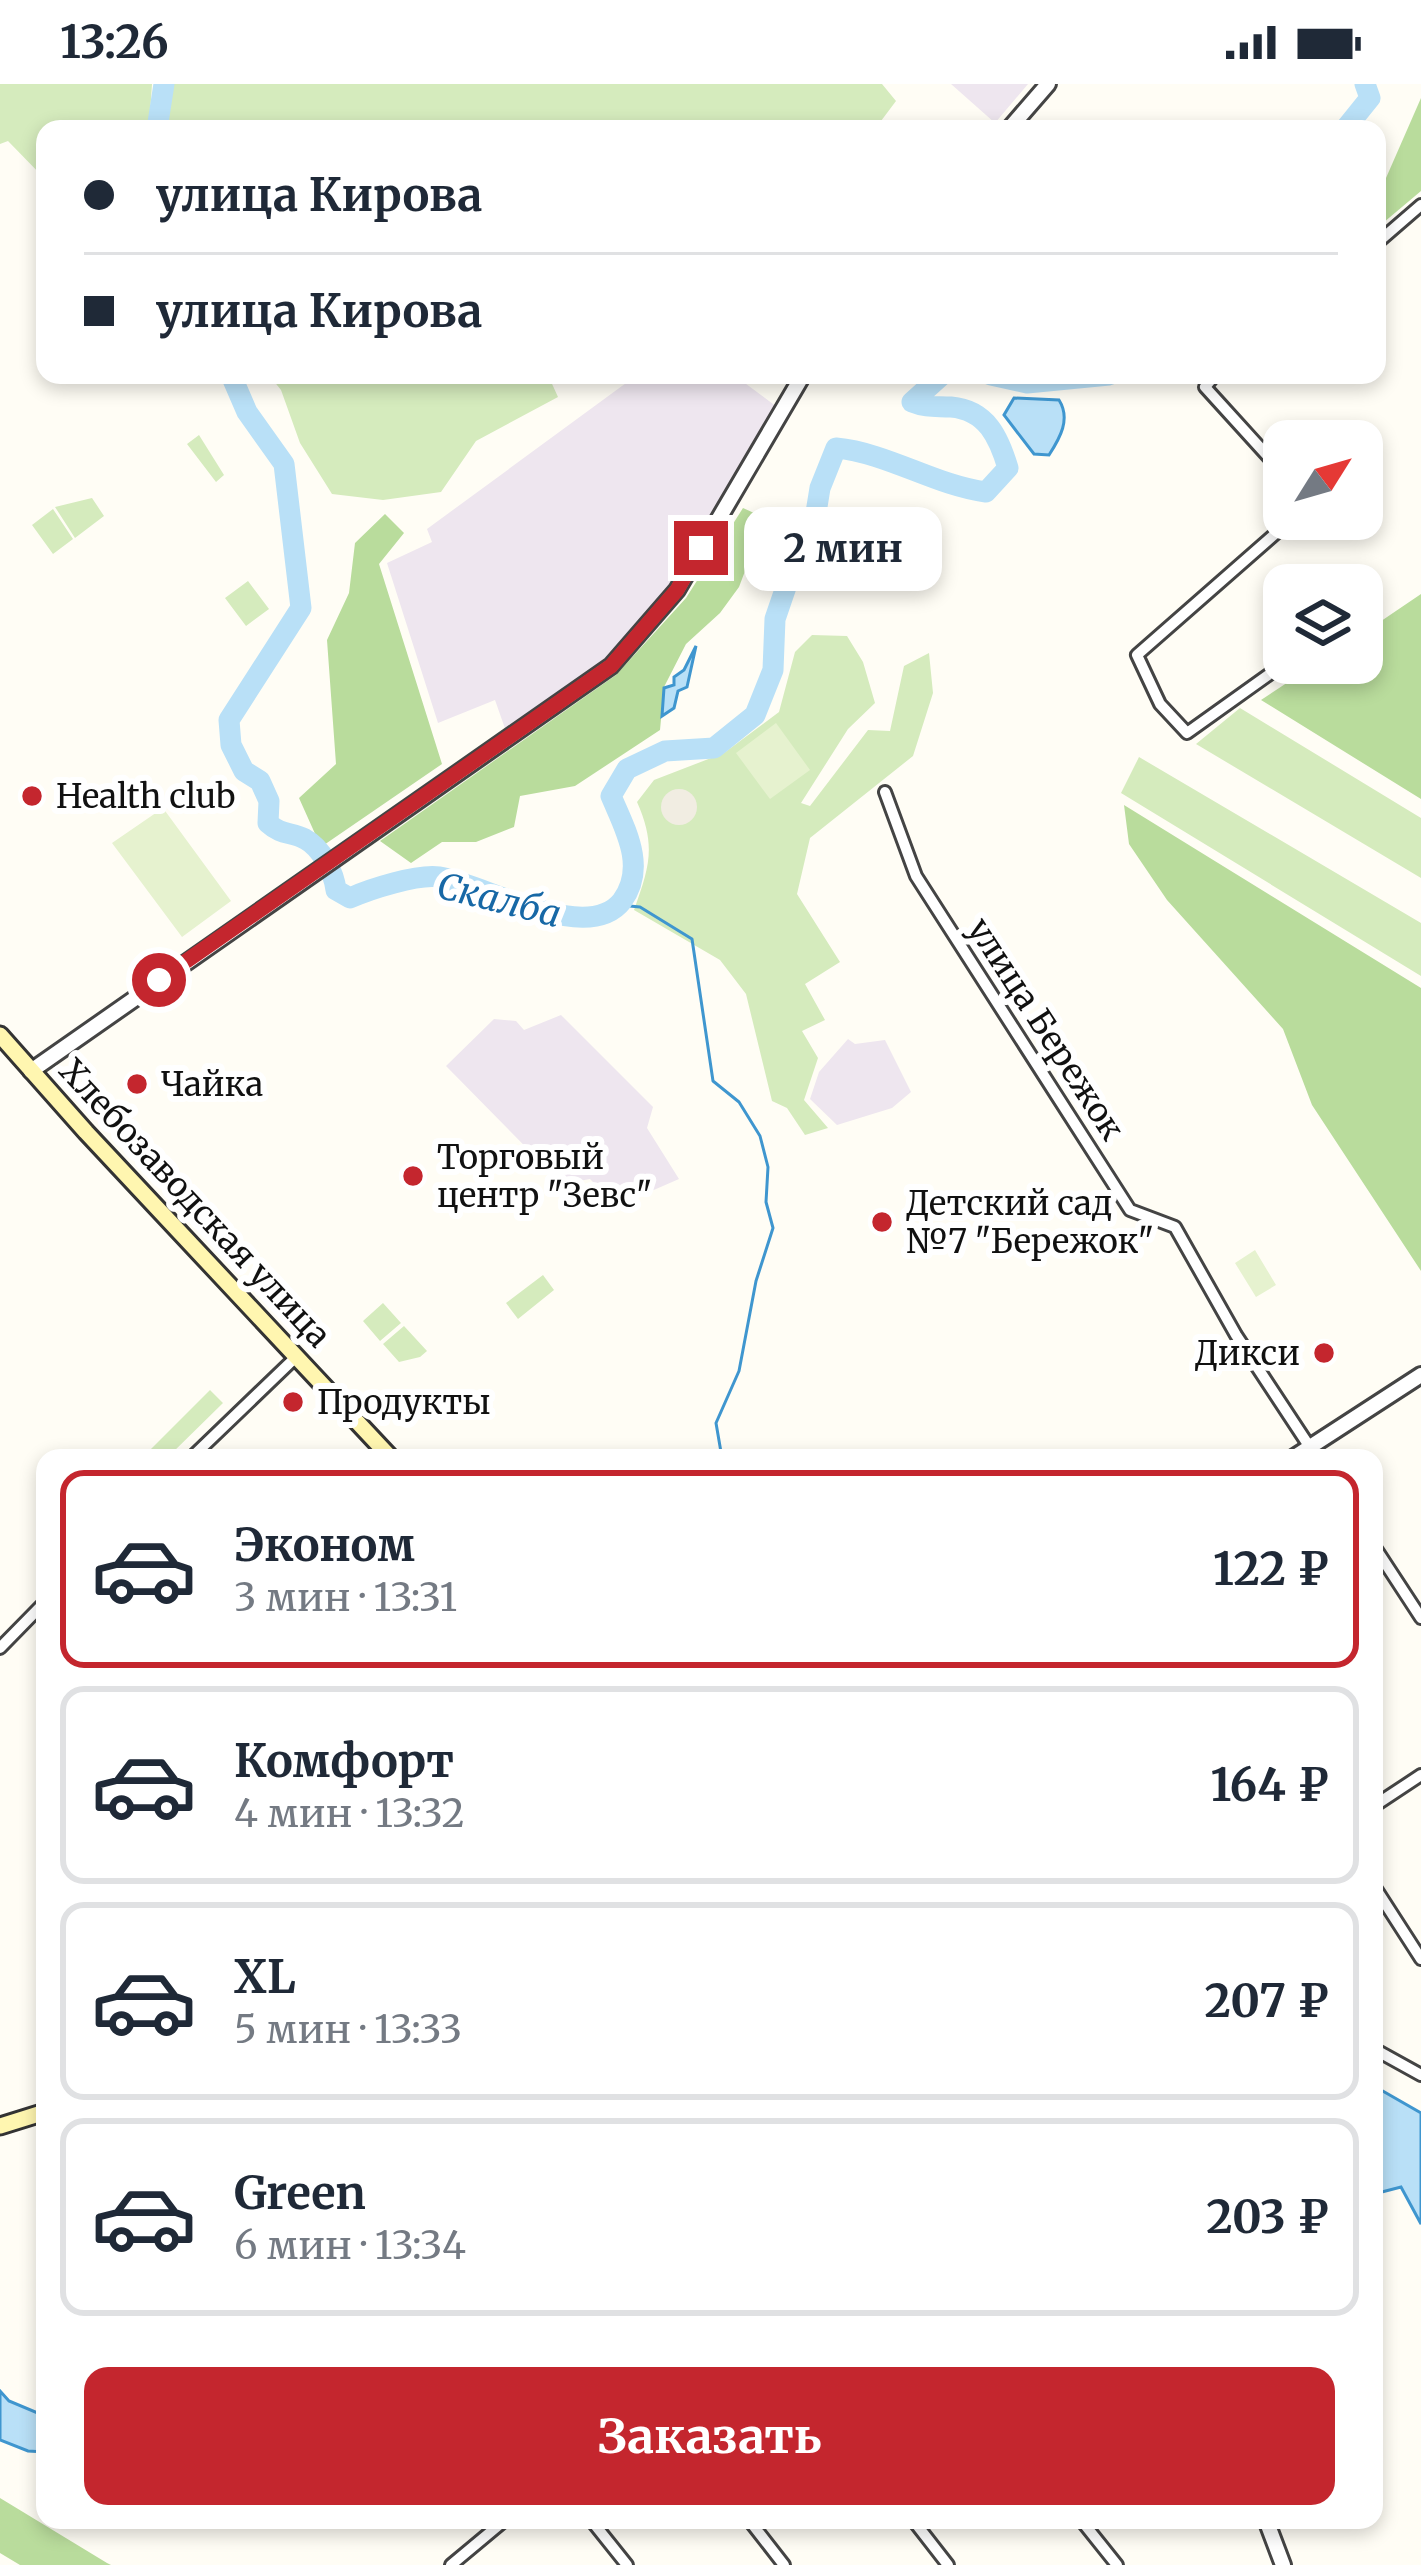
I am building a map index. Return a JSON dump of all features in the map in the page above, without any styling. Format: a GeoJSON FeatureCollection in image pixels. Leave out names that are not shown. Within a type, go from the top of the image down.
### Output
{"type":"FeatureCollection","features":[{"type":"Feature","properties":{"kind":"main road","name":"Хлебозаводская улица"},"geometry":{"type":"LineString","coordinates":[[0,1034],[384,1449]]}},
{"type":"Feature","properties":{"kind":"main road"},"geometry":{"type":"LineString","coordinates":[[0,2126],[36,2115]]}},
{"type":"Feature","properties":{"kind":"street"},"geometry":{"type":"LineString","coordinates":[[1017,120],[1048,84]]}},
{"type":"Feature","properties":{"kind":"street"},"geometry":{"type":"LineString","coordinates":[[1386,235],[1421,205]]}},
{"type":"Feature","properties":{"kind":"street"},"geometry":{"type":"LineString","coordinates":[[31,1072],[611,666],[677,590],[798,384]]}},
{"type":"Feature","properties":{"kind":"street"},"geometry":{"type":"LineString","coordinates":[[1208,384],[1205,387],[1263,451]]}},
{"type":"Feature","properties":{"kind":"street"},"geometry":{"type":"LineString","coordinates":[[1263,679],[1186,733],[1160,704],[1137,655],[1268,540]]}},
{"type":"Feature","properties":{"kind":"street","name":"улица Бережок"},"geometry":{"type":"LineString","coordinates":[[885,793],[916,876],[1130,1210],[1175,1227],[1236,1334],[1311,1449]]}},
{"type":"Feature","properties":{"kind":"street"},"geometry":{"type":"LineString","coordinates":[[206,1449],[297,1356]]}},
{"type":"Feature","properties":{"kind":"street"},"geometry":{"type":"LineString","coordinates":[[1317,1449],[1421,1376]]}},
{"type":"Feature","properties":{"kind":"street"},"geometry":{"type":"LineString","coordinates":[[1383,1560],[1421,1618]]}},
{"type":"Feature","properties":{"kind":"street"},"geometry":{"type":"LineString","coordinates":[[0,1648],[36,1611]]}},
{"type":"Feature","properties":{"kind":"street"},"geometry":{"type":"LineString","coordinates":[[1383,1800],[1421,1775]]}},
{"type":"Feature","properties":{"kind":"street"},"geometry":{"type":"LineString","coordinates":[[1383,1900],[1421,1959]]}},
{"type":"Feature","properties":{"kind":"street"},"geometry":{"type":"LineString","coordinates":[[1383,2054],[1421,2075]]}},
{"type":"Feature","properties":{"kind":"street"},"geometry":{"type":"LineString","coordinates":[[451,2565],[494,2529]]}},
{"type":"Feature","properties":{"kind":"street"},"geometry":{"type":"LineString","coordinates":[[598,2529],[627,2565]]}},
{"type":"Feature","properties":{"kind":"street"},"geometry":{"type":"LineString","coordinates":[[756,2529],[784,2565]]}},
{"type":"Feature","properties":{"kind":"street"},"geometry":{"type":"LineString","coordinates":[[920,2529],[948,2565]]}},
{"type":"Feature","properties":{"kind":"street"},"geometry":{"type":"LineString","coordinates":[[1088,2529],[1117,2565]]}},
{"type":"Feature","properties":{"kind":"street"},"geometry":{"type":"LineString","coordinates":[[1269,2529],[1283,2565]]}},
{"type":"Feature","properties":{"kind":"shaded area"},"geometry":{"type":"Polygon","coordinates":[[[951,84],[1028,84],[998,120],[992,120],[951,84]]]}},
{"type":"Feature","properties":{"kind":"shaded area"},"geometry":{"type":"Polygon","coordinates":[[[625,384],[746,384],[777,407],[675,585],[609,662],[508,737],[495,700],[438,723],[387,563],[432,542],[427,529],[625,384]]]}},
{"type":"Feature","properties":{"kind":"shaded area"},"geometry":{"type":"Polygon","coordinates":[[[679,789],[692,794],[697,807],[692,820],[679,825],[666,820],[661,807],[666,794],[679,789]]]}},
{"type":"Feature","properties":{"kind":"shaded area"},"geometry":{"type":"Polygon","coordinates":[[[561,1015],[653,1107],[647,1128],[679,1179],[617,1206],[590,1179],[562,1184],[446,1066],[494,1019],[516,1021],[524,1030],[561,1015]]]}},
{"type":"Feature","properties":{"kind":"shaded area"},"geometry":{"type":"Polygon","coordinates":[[[848,1039],[855,1044],[885,1040],[911,1092],[892,1108],[837,1125],[810,1099],[819,1072],[848,1039]]]}},
{"type":"Feature","properties":{"kind":"green space"},"geometry":{"type":"Polygon","coordinates":[[[0,84],[152,84],[150,120],[36,120],[36,170],[8,141],[0,144],[0,84]]]}},
{"type":"Feature","properties":{"kind":"green space"},"geometry":{"type":"Polygon","coordinates":[[[164,84],[882,84],[896,101],[882,120],[158,120],[164,84]]]}},
{"type":"Feature","properties":{"kind":"green space"},"geometry":{"type":"Polygon","coordinates":[[[1421,98],[1421,191],[1386,220],[1386,178],[1421,98]]]}},
{"type":"Feature","properties":{"kind":"green space"},"geometry":{"type":"Polygon","coordinates":[[[276,384],[552,384],[558,397],[476,441],[441,492],[383,500],[332,494],[300,443],[276,384]]]}},
{"type":"Feature","properties":{"kind":"green space"},"geometry":{"type":"Polygon","coordinates":[[[199,435],[224,475],[216,482],[187,444],[199,435]]]}},
{"type":"Feature","properties":{"kind":"green space"},"geometry":{"type":"Polygon","coordinates":[[[92,498],[104,516],[75,538],[55,507],[92,498]]]}},
{"type":"Feature","properties":{"kind":"green space"},"geometry":{"type":"Polygon","coordinates":[[[743,508],[765,518],[739,587],[720,613],[686,644],[664,687],[660,730],[575,786],[520,796],[514,827],[476,842],[442,842],[411,863],[380,841],[616,675],[686,598],[743,508]]]}},
{"type":"Feature","properties":{"kind":"green space"},"geometry":{"type":"Polygon","coordinates":[[[53,509],[73,539],[53,554],[32,525],[53,509]]]}},
{"type":"Feature","properties":{"kind":"green space"},"geometry":{"type":"Polygon","coordinates":[[[385,514],[404,533],[379,564],[442,764],[321,847],[299,798],[336,764],[327,640],[349,593],[355,543],[385,514]]]}},
{"type":"Feature","properties":{"kind":"green space"},"geometry":{"type":"Polygon","coordinates":[[[248,581],[269,609],[246,626],[225,598],[248,581]]]}},
{"type":"Feature","properties":{"kind":"green space"},"geometry":{"type":"Polygon","coordinates":[[[1421,594],[1421,799],[1261,700],[1285,684],[1383,684],[1383,620],[1421,594]]]}},
{"type":"Feature","properties":{"kind":"green space"},"geometry":{"type":"Polygon","coordinates":[[[812,635],[847,636],[863,662],[875,703],[848,729],[801,803],[810,806],[868,730],[890,731],[904,666],[929,653],[933,693],[913,756],[810,838],[797,894],[840,962],[805,984],[825,1020],[802,1031],[818,1058],[804,1100],[828,1128],[805,1135],[787,1108],[772,1101],[746,994],[720,960],[634,910],[649,856],[637,802],[654,780],[724,753],[779,712],[795,652],[812,635]]]}},
{"type":"Feature","properties":{"kind":"green space"},"geometry":{"type":"Polygon","coordinates":[[[1240,708],[1421,818],[1421,878],[1196,744],[1240,708]]]}},
{"type":"Feature","properties":{"kind":"green space"},"geometry":{"type":"Polygon","coordinates":[[[776,723],[810,770],[770,799],[736,753],[776,723]]]}},
{"type":"Feature","properties":{"kind":"green space"},"geometry":{"type":"Polygon","coordinates":[[[1139,757],[1421,923],[1421,976],[1121,793],[1139,757]]]}},
{"type":"Feature","properties":{"kind":"green space"},"geometry":{"type":"Polygon","coordinates":[[[1124,805],[1421,988],[1421,1271],[1312,1105],[1283,1029],[1167,900],[1129,844],[1124,805]]]}},
{"type":"Feature","properties":{"kind":"green space"},"geometry":{"type":"Polygon","coordinates":[[[163,808],[231,901],[182,937],[112,843],[163,808]]]}},
{"type":"Feature","properties":{"kind":"green space"},"geometry":{"type":"Polygon","coordinates":[[[1255,1250],[1276,1285],[1256,1297],[1235,1263],[1255,1250]]]}},
{"type":"Feature","properties":{"kind":"green space"},"geometry":{"type":"Polygon","coordinates":[[[543,1275],[554,1290],[518,1319],[506,1303],[543,1275]]]}},
{"type":"Feature","properties":{"kind":"green space"},"geometry":{"type":"Polygon","coordinates":[[[383,1303],[401,1323],[380,1341],[363,1321],[383,1303]]]}},
{"type":"Feature","properties":{"kind":"green space"},"geometry":{"type":"Polygon","coordinates":[[[404,1326],[427,1351],[399,1362],[383,1344],[404,1326]]]}},
{"type":"Feature","properties":{"kind":"green space"},"geometry":{"type":"Polygon","coordinates":[[[210,1390],[223,1403],[176,1449],[151,1449],[210,1390]]]}},
{"type":"Feature","properties":{"kind":"green space"},"geometry":{"type":"Polygon","coordinates":[[[0,2498],[36,2520],[36,2529],[51,2529],[111,2565],[20,2565],[0,2553],[0,2498]]]}},
{"type":"Feature","properties":{"kind":"water"},"geometry":{"type":"Polygon","coordinates":[[[1014,398],[1059,400],[1064,421],[1049,455],[1034,454],[1004,415],[1014,398]]]}},
{"type":"Feature","properties":{"kind":"water"},"geometry":{"type":"Polygon","coordinates":[[[696,646],[687,687],[678,691],[674,708],[662,716],[664,688],[674,685],[674,677],[684,670],[696,646]]]}},
{"type":"Feature","properties":{"kind":"water"},"geometry":{"type":"Polygon","coordinates":[[[1383,2091],[1421,2113],[1421,2224],[1401,2187],[1383,2192],[1383,2091]]]}},
{"type":"Feature","properties":{"kind":"water"},"geometry":{"type":"Polygon","coordinates":[[[0,2391],[9,2401],[36,2412],[36,2451],[0,2440],[0,2391]]]}},
{"type":"Feature","properties":{"kind":"waterway","name":"Скалба"},"geometry":{"type":"LineString","coordinates":[[158,120],[164,84]]}},
{"type":"Feature","properties":{"kind":"waterway","name":"Скалба"},"geometry":{"type":"LineString","coordinates":[[1352,120],[1370,98],[1365,84]]}},
{"type":"Feature","properties":{"kind":"waterway","name":"Скалба"},"geometry":{"type":"LineString","coordinates":[[235,384],[247,412],[284,464],[301,608],[229,720],[231,745],[244,771],[260,781],[269,801],[268,823],[317,848],[336,890],[350,898],[406,880],[439,877],[534,908],[585,917],[606,913],[622,901],[633,875],[631,848],[611,796],[627,769],[665,751],[714,748],[755,715],[773,670],[775,619],[814,525],[820,488],[836,448],[986,492],[1008,468],[996,436],[974,414],[912,402],[932,384]]}},
{"type":"Feature","properties":{"kind":"waterway"},"geometry":{"type":"LineString","coordinates":[[619,905],[640,907],[692,939],[713,1081],[739,1102],[760,1136],[768,1167],[766,1202],[773,1228],[756,1281],[739,1371],[716,1423],[720,1449]]}},
{"type":"Feature","properties":{"kind":"place","name":"Health club"},"geometry":{"type":"Point","coordinates":[32,796]}},
{"type":"Feature","properties":{"kind":"place","name":"Чайка"},"geometry":{"type":"Point","coordinates":[137,1084]}},
{"type":"Feature","properties":{"kind":"place","name":"Торговый центр \"Зевс\""},"geometry":{"type":"Point","coordinates":[413,1176]}},
{"type":"Feature","properties":{"kind":"place","name":"Детский сад №7 \"Бережок\""},"geometry":{"type":"Point","coordinates":[882,1222]}},
{"type":"Feature","properties":{"kind":"place","name":"Дикси"},"geometry":{"type":"Point","coordinates":[1324,1353]}},
{"type":"Feature","properties":{"kind":"place","name":"Продукты"},"geometry":{"type":"Point","coordinates":[293,1402]}},
{"type":"Feature","properties":{"kind":"route"},"geometry":{"type":"LineString","coordinates":[[159,980],[611,666],[677,590],[701,548]]}}]}
